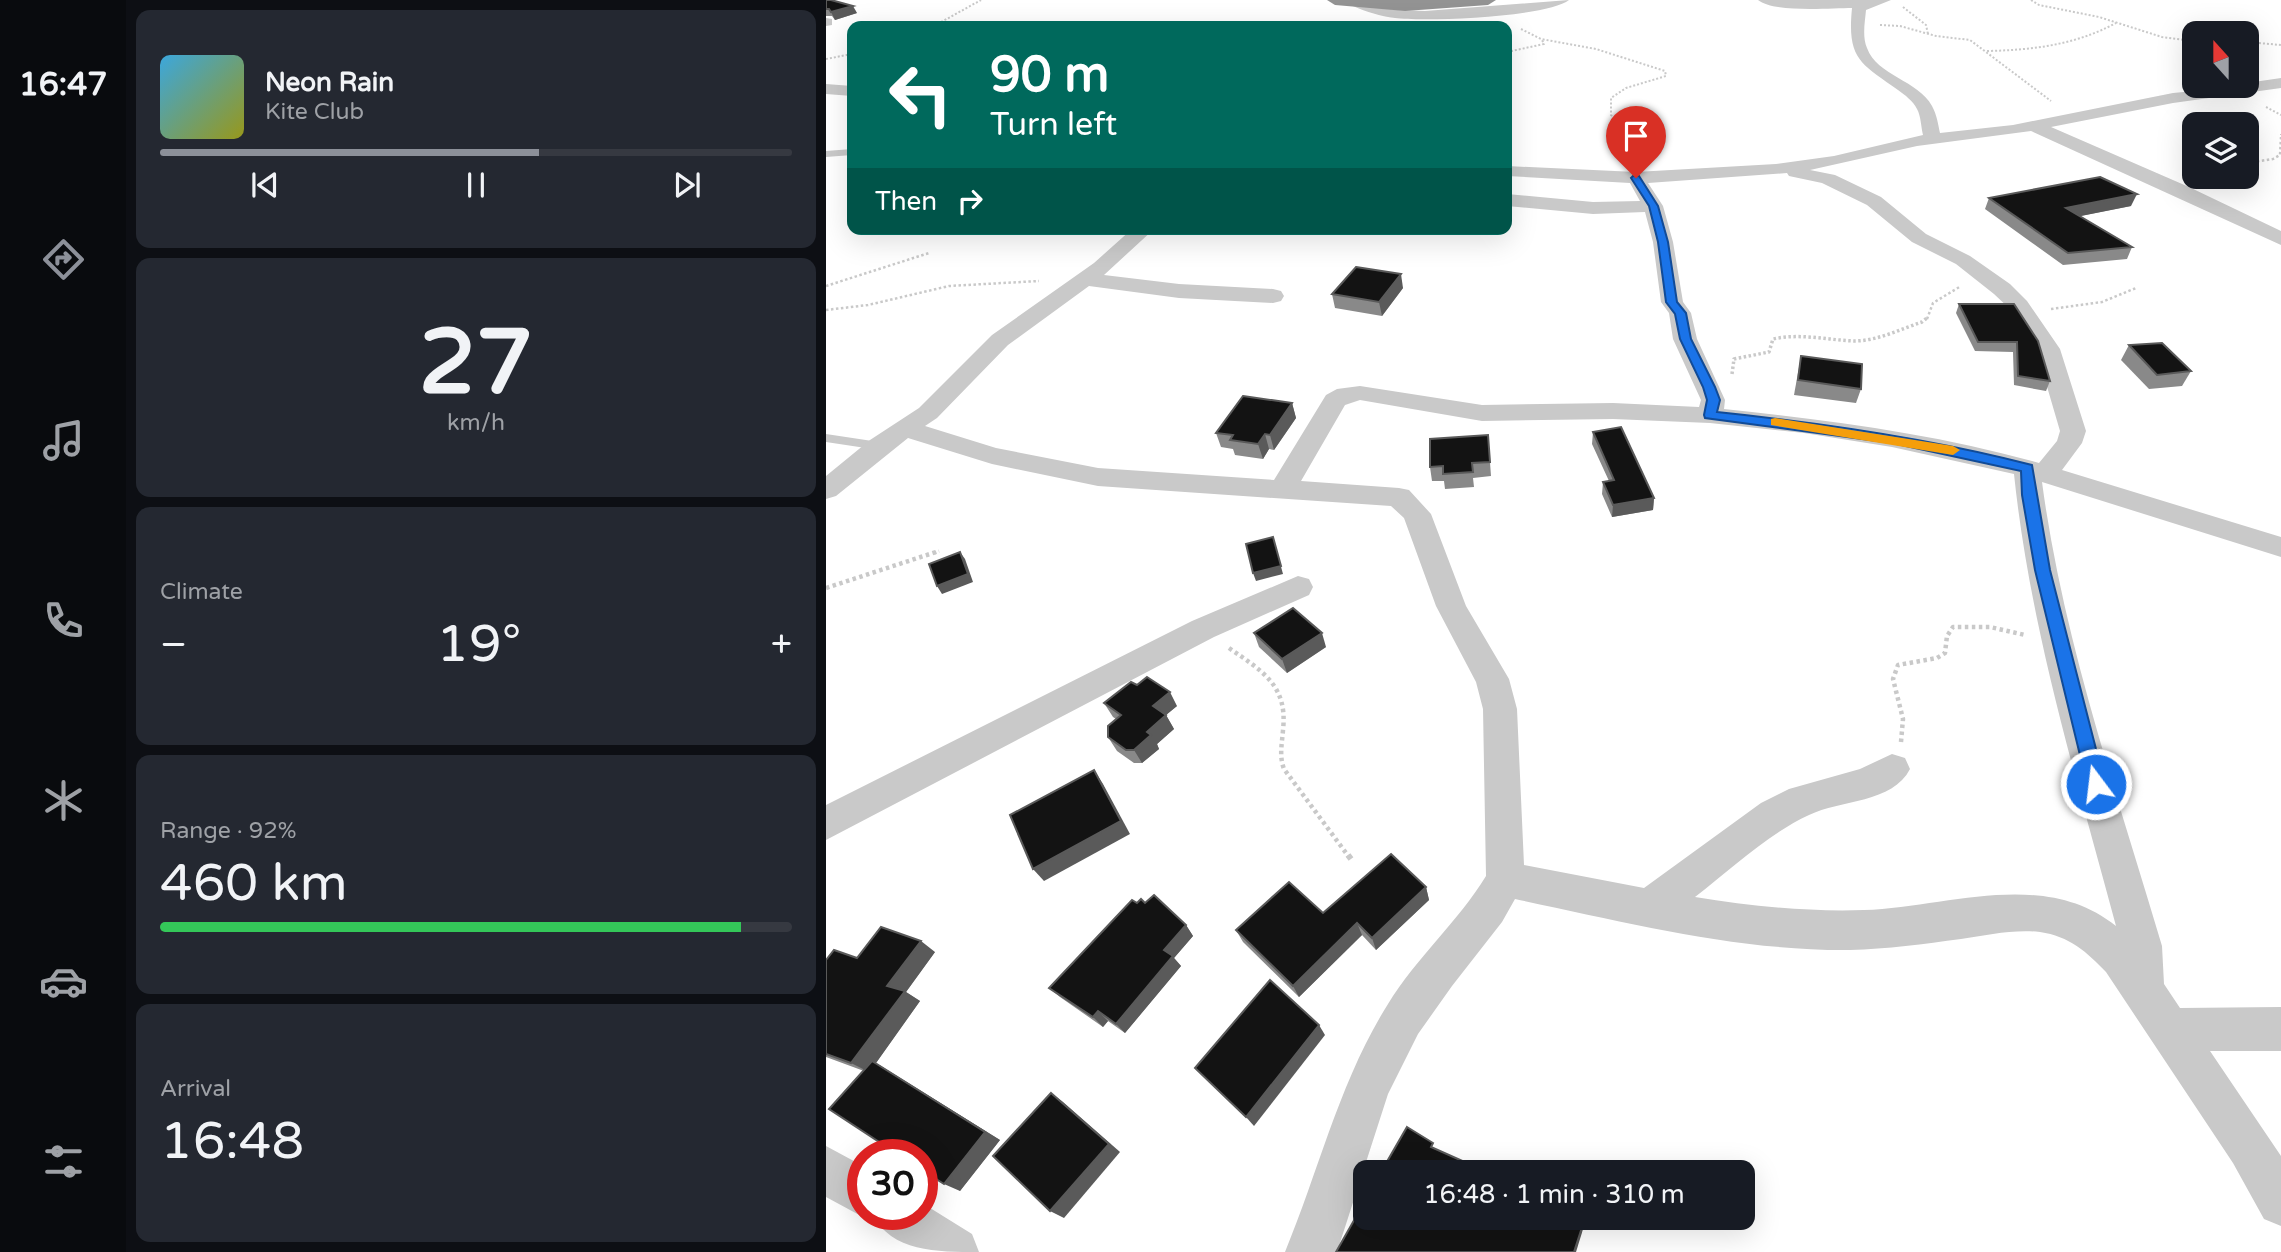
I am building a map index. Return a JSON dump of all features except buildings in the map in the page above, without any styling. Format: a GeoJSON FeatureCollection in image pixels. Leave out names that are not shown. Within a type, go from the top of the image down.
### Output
{"type":"FeatureCollection","features":[{"type":"Feature","properties":{"kind":"highway"},"geometry":{"type":"LineString","coordinates":[[1335,0],[1405,6],[1488,0]]}},
{"type":"Feature","properties":{"kind":"street"},"geometry":{"type":"LineString","coordinates":[[1359,4],[1365,9],[1376,11],[1436,15],[1521,9],[1562,0]]}},
{"type":"Feature","properties":{"kind":"street"},"geometry":{"type":"LineString","coordinates":[[1765,0],[1795,4],[1890,1]]}},
{"type":"Feature","properties":{"kind":"street"},"geometry":{"type":"LineString","coordinates":[[1861,4],[1857,24],[1864,58],[1923,104],[1933,139]]}},
{"type":"Feature","properties":{"kind":"street"},"geometry":{"type":"LineString","coordinates":[[1512,172],[1640,178],[1776,169],[1834,161],[1933,139],[2281,83]]}},
{"type":"Feature","properties":{"kind":"street"},"geometry":{"type":"LineString","coordinates":[[826,89],[847,91]]}},
{"type":"Feature","properties":{"kind":"street"},"geometry":{"type":"LineString","coordinates":[[2033,125],[2182,191],[2281,239]]}},
{"type":"Feature","properties":{"kind":"street"},"geometry":{"type":"LineString","coordinates":[[1776,169],[1828,179],[1874,201],[1919,238],[1963,260],[1983,274],[2019,306],[2048,349],[2073,431],[2069,443],[2036,470],[2034,527],[2057,635],[2142,946],[2143,993]]}},
{"type":"Feature","properties":{"kind":"street"},"geometry":{"type":"LineString","coordinates":[[1640,178],[1653,206],[1663,242],[1672,302],[1681,313],[1685,339],[1712,408]]}},
{"type":"Feature","properties":{"kind":"street"},"geometry":{"type":"LineString","coordinates":[[1512,200],[1593,208],[1653,206]]}},
{"type":"Feature","properties":{"kind":"street"},"geometry":{"type":"LineString","coordinates":[[826,490],[943,400],[1000,340],[1085,279],[1137,235]]}},
{"type":"Feature","properties":{"kind":"street"},"geometry":{"type":"LineString","coordinates":[[1085,279],[1179,291],[1273,296]]}},
{"type":"Feature","properties":{"kind":"street"},"geometry":{"type":"LineString","coordinates":[[1283,488],[1335,400],[1346,394],[1384,396],[1482,413],[1712,408],[1892,439],[2036,470],[2281,547]]}},
{"type":"Feature","properties":{"kind":"street"},"geometry":{"type":"LineString","coordinates":[[893,438],[1098,477],[1399,498],[1417,514],[1451,606],[1472,648],[1492,679],[1500,709],[1505,879],[1488,909],[1437,971],[1403,1019],[1368,1087],[1319,1235],[1310,1252]]}},
{"type":"Feature","properties":{"kind":"street"},"geometry":{"type":"LineString","coordinates":[[826,823],[1203,629],[1298,587]]}},
{"type":"Feature","properties":{"kind":"street"},"geometry":{"type":"LineString","coordinates":[[1649,908],[1774,815],[1802,800],[1868,782],[1892,769]]}},
{"type":"Feature","properties":{"kind":"street"},"geometry":{"type":"LineString","coordinates":[[1505,879],[1707,918],[1833,930],[1895,928],[2009,912],[2049,914],[2077,922],[2100,936],[2120,958],[2249,1147],[2281,1202]]}},
{"type":"Feature","properties":{"kind":"street"},"geometry":{"type":"LineString","coordinates":[[2170,1030],[2281,1029]]}},
{"type":"Feature","properties":{"kind":"street"},"geometry":{"type":"LineString","coordinates":[[826,1170],[847,1183]]}},
{"type":"Feature","properties":{"kind":"street"},"geometry":{"type":"LineString","coordinates":[[920,1230],[954,1252]]}},
{"type":"Feature","properties":{"kind":"lane"},"geometry":{"type":"LineString","coordinates":[[826,154],[847,152]]}},
{"type":"Feature","properties":{"kind":"lane"},"geometry":{"type":"LineString","coordinates":[[826,438],[893,438]]}},
{"type":"Feature","properties":{"kind":"path"},"geometry":{"type":"LineString","coordinates":[[945,21],[968,5],[981,0]]}},
{"type":"Feature","properties":{"kind":"path"},"geometry":{"type":"LineString","coordinates":[[2031,0],[2039,5],[2099,17],[2172,40],[2182,40]]}},
{"type":"Feature","properties":{"kind":"path"},"geometry":{"type":"LineString","coordinates":[[1890,1],[1926,25],[1928,34]]}},
{"type":"Feature","properties":{"kind":"path"},"geometry":{"type":"LineString","coordinates":[[1986,51],[2031,50],[2066,43],[2096,36],[2116,23]]}},
{"type":"Feature","properties":{"kind":"path"},"geometry":{"type":"LineString","coordinates":[[1857,24],[1900,26],[1928,34],[1970,40],[2046,99],[2084,115]]}},
{"type":"Feature","properties":{"kind":"path"},"geometry":{"type":"LineString","coordinates":[[1518,27],[1541,39],[1596,49],[1665,71],[1666,76],[1617,93],[1609,106],[1613,120],[1637,146],[1640,178]]}},
{"type":"Feature","properties":{"kind":"path"},"geometry":{"type":"LineString","coordinates":[[1512,51],[1539,47],[1544,44],[1541,39]]}},
{"type":"Feature","properties":{"kind":"path"},"geometry":{"type":"LineString","coordinates":[[2259,43],[2281,45]]}},
{"type":"Feature","properties":{"kind":"path"},"geometry":{"type":"LineString","coordinates":[[826,59],[847,55]]}},
{"type":"Feature","properties":{"kind":"path"},"geometry":{"type":"LineString","coordinates":[[2259,161],[2280,155],[2281,134]]}},
{"type":"Feature","properties":{"kind":"path"},"geometry":{"type":"LineString","coordinates":[[826,286],[929,253]]}},
{"type":"Feature","properties":{"kind":"path"},"geometry":{"type":"LineString","coordinates":[[1712,408],[1732,378],[1734,359],[1769,352],[1773,348],[1773,340],[1777,338],[1803,336],[1856,341],[1873,339],[1922,322],[1928,318],[1933,303],[1940,296],[1983,274]]}},
{"type":"Feature","properties":{"kind":"path"},"geometry":{"type":"LineString","coordinates":[[826,310],[867,307],[936,288],[988,282],[1085,279]]}},
{"type":"Feature","properties":{"kind":"path"},"geometry":{"type":"LineString","coordinates":[[2019,306],[2050,309],[2088,305],[2136,288]]}},
{"type":"Feature","properties":{"kind":"path"},"geometry":{"type":"LineString","coordinates":[[826,588],[939,551]]}},
{"type":"Feature","properties":{"kind":"path"},"geometry":{"type":"LineString","coordinates":[[1892,769],[1901,752],[1903,719],[1894,679],[1898,665],[1937,658],[1945,653],[1947,636],[1953,627],[1990,626],[2024,635],[2057,635]]}},
{"type":"Feature","properties":{"kind":"path"},"geometry":{"type":"LineString","coordinates":[[1203,629],[1266,674],[1282,697],[1287,714],[1280,759],[1354,863]]}},
{"type":"Feature","properties":{"kind":"slow traffic"},"geometry":{"type":"LineString","coordinates":[[1775,422],[1953,450]]}},
{"type":"Feature","properties":{"kind":"route"},"geometry":{"type":"LineString","coordinates":[[1636,178],[1653,206],[1663,242],[1672,302],[1681,313],[1685,339],[1709,387],[1713,400],[1710,415],[1804,425],[1892,439],[2027,468],[2042,570],[2096,784]]}}]}
